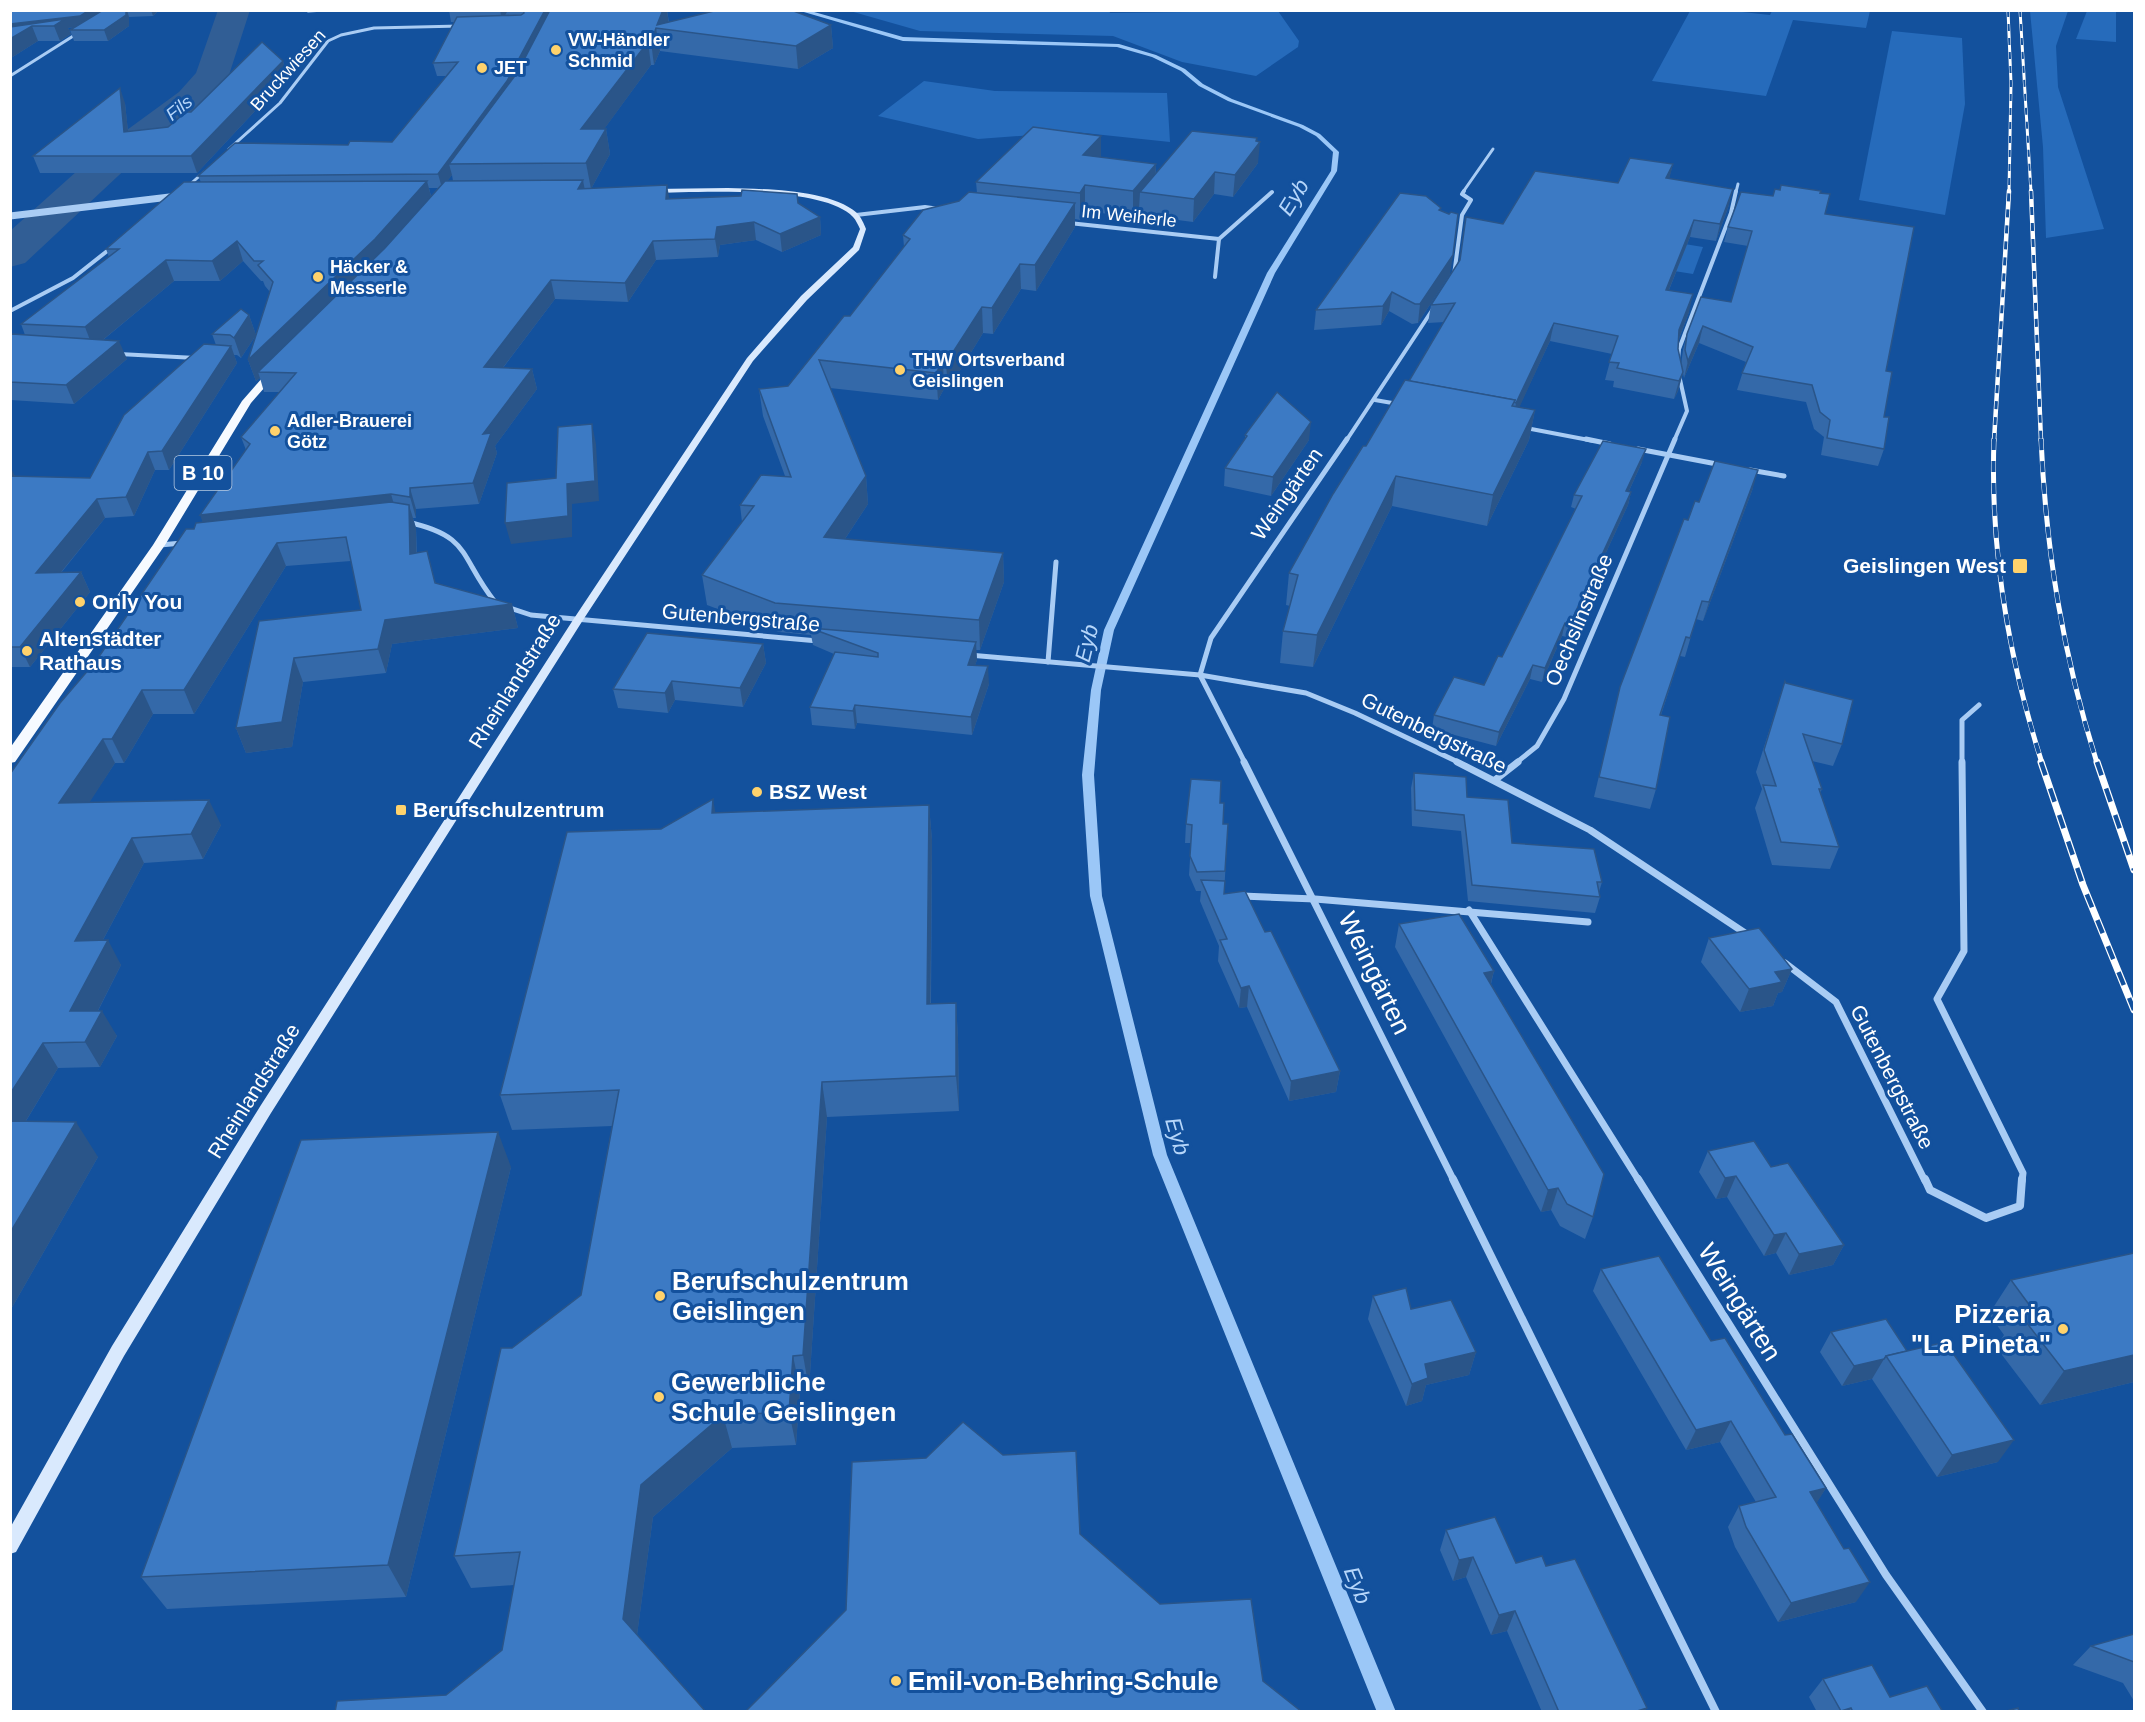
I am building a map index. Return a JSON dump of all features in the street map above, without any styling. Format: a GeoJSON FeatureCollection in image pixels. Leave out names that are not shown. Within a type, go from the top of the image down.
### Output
{"type":"FeatureCollection","features":[{"type":"Feature","properties":{"kind":"main road"},"geometry":{"type":"LineString","coordinates":[[642,191],[726,191],[797,195],[825,200],[856,216]]}},
{"type":"Feature","properties":{"kind":"main road","name":"Rheinlandstraße"},"geometry":{"type":"LineString","coordinates":[[10,1546],[118,1351],[198,1220],[578,620],[750,360],[804,298],[856,248],[863,229],[856,216]]}},
{"type":"Feature","properties":{"kind":"main road","name":"B 10"},"geometry":{"type":"LineString","coordinates":[[10,759],[159,545],[247,400],[284,360]]}},
{"type":"Feature","properties":{"kind":"street","name":"Bruckwiesen"},"geometry":{"type":"LineString","coordinates":[[308,11],[325,10]]}},
{"type":"Feature","properties":{"kind":"street","name":"Bruckwiesen"},"geometry":{"type":"LineString","coordinates":[[228,150],[280,103],[328,41],[339,34],[370,29],[460,26]]}},
{"type":"Feature","properties":{"kind":"street"},"geometry":{"type":"LineString","coordinates":[[10,76],[84,28],[74,30]]}},
{"type":"Feature","properties":{"kind":"street"},"geometry":{"type":"LineString","coordinates":[[1448,284],[1454,275],[1462,215],[1471,200],[1462,194],[1493,148]]}},
{"type":"Feature","properties":{"kind":"street"},"geometry":{"type":"LineString","coordinates":[[169,203],[212,165]]}},
{"type":"Feature","properties":{"kind":"street","name":"Oechslinstraße"},"geometry":{"type":"LineString","coordinates":[[1495,780],[1537,746],[1564,699],[1687,411],[1677,367],[1679,349],[1731,213],[1738,184]]}},
{"type":"Feature","properties":{"kind":"street"},"geometry":{"type":"LineString","coordinates":[[1215,278],[1219,239],[1272,192]]}},
{"type":"Feature","properties":{"kind":"street"},"geometry":{"type":"LineString","coordinates":[[10,216],[189,196]]}},
{"type":"Feature","properties":{"kind":"street"},"geometry":{"type":"LineString","coordinates":[[856,216],[925,207],[948,210]]}},
{"type":"Feature","properties":{"kind":"street","name":"Im Weiherle"},"geometry":{"type":"LineString","coordinates":[[1066,223],[1219,239]]}},
{"type":"Feature","properties":{"kind":"street"},"geometry":{"type":"LineString","coordinates":[[10,311],[73,278],[117,244]]}},
{"type":"Feature","properties":{"kind":"street","name":"Weingärten"},"geometry":{"type":"LineString","coordinates":[[1437,302],[1375,400],[1294,512],[1211,638],[1200,675],[1315,899],[1716,1712]]}},
{"type":"Feature","properties":{"kind":"street"},"geometry":{"type":"LineString","coordinates":[[111,353],[202,358]]}},
{"type":"Feature","properties":{"kind":"street"},"geometry":{"type":"LineString","coordinates":[[1375,400],[1410,407]]}},
{"type":"Feature","properties":{"kind":"street"},"geometry":{"type":"LineString","coordinates":[[1515,426],[1620,446]]}},
{"type":"Feature","properties":{"kind":"street"},"geometry":{"type":"LineString","coordinates":[[1632,448],[1726,466]]}},
{"type":"Feature","properties":{"kind":"street"},"geometry":{"type":"LineString","coordinates":[[1738,468],[1785,476]]}},
{"type":"Feature","properties":{"kind":"street","name":"Gutenbergstraße"},"geometry":{"type":"LineString","coordinates":[[398,520],[429,525],[448,532],[467,553],[476,577],[494,602],[531,615],[825,642]]}},
{"type":"Feature","properties":{"kind":"street"},"geometry":{"type":"LineString","coordinates":[[159,545],[194,543]]}},
{"type":"Feature","properties":{"kind":"street"},"geometry":{"type":"LineString","coordinates":[[1048,662],[1056,562]]}},
{"type":"Feature","properties":{"kind":"street","name":"Gutenbergstraße"},"geometry":{"type":"LineString","coordinates":[[966,655],[1200,675],[1306,693],[1355,713],[1495,780],[1590,830],[1754,939]]}},
{"type":"Feature","properties":{"kind":"street","name":"Gutenbergstraße"},"geometry":{"type":"LineString","coordinates":[[1782,960],[1836,1002],[1930,1190],[1986,1218],[2020,1206],[2023,1173],[1937,999],[1964,951],[1962,720],[1979,705]]}},
{"type":"Feature","properties":{"kind":"street","name":"Weingärten"},"geometry":{"type":"LineString","coordinates":[[1234,896],[1315,899],[1469,910],[1588,922]]}},
{"type":"Feature","properties":{"kind":"street","name":"Weingärten"},"geometry":{"type":"LineString","coordinates":[[1469,910],[1886,1575],[1983,1712]]}},
{"type":"Feature","properties":{"kind":"shaded area"},"geometry":{"type":"Polygon","coordinates":[[[1109,10],[1110,13],[1278,11],[1299,41],[1298,47],[1256,76],[1182,62],[1113,36],[920,31],[850,11],[1109,10]]]}},
{"type":"Feature","properties":{"kind":"shaded area"},"geometry":{"type":"Polygon","coordinates":[[[1690,11],[1733,11],[1770,15],[1772,11],[1870,11],[1866,28],[1793,20],[1766,96],[1652,81],[1690,11]]]}},
{"type":"Feature","properties":{"kind":"shaded area"},"geometry":{"type":"Polygon","coordinates":[[[2030,11],[2068,11],[2056,46],[2058,87],[2104,229],[2046,238],[2043,147],[2030,11]]]}},
{"type":"Feature","properties":{"kind":"shaded area"},"geometry":{"type":"Polygon","coordinates":[[[2087,11],[2116,11],[2116,42],[2076,39],[2087,11]]]}},
{"type":"Feature","properties":{"kind":"shaded area"},"geometry":{"type":"Polygon","coordinates":[[[1892,31],[1962,38],[1965,104],[1945,215],[1859,200],[1892,31]]]}},
{"type":"Feature","properties":{"kind":"shaded area"},"geometry":{"type":"Polygon","coordinates":[[[924,81],[995,91],[1167,93],[1170,142],[1075,132],[978,139],[878,116],[924,81]]]}},
{"type":"Feature","properties":{"kind":"shaded area"},"geometry":{"type":"Polygon","coordinates":[[[1623,234],[1703,247],[1693,274],[1611,261],[1623,234]]]}},
{"type":"Feature","properties":{"kind":"building"},"geometry":{"type":"Polygon","coordinates":[[[10,10],[89,10],[80,16],[10,24],[10,10]]]}},
{"type":"Feature","properties":{"kind":"building"},"geometry":{"type":"Polygon","coordinates":[[[103,10],[126,10],[126,15],[104,30],[70,30],[103,10]]]}},
{"type":"Feature","properties":{"kind":"building"},"geometry":{"type":"Polygon","coordinates":[[[523,10],[545,10],[507,81],[438,174],[198,176],[235,143],[348,145],[350,141],[392,142],[458,62],[433,63],[457,17],[521,15],[524,13],[523,10]]]}},
{"type":"Feature","properties":{"kind":"building"},"geometry":{"type":"Polygon","coordinates":[[[550,10],[663,10],[657,25],[718,10],[791,10],[831,25],[796,46],[656,28],[651,42],[648,42],[581,129],[606,129],[586,163],[449,164],[517,73],[550,10]]]}},
{"type":"Feature","properties":{"kind":"building"},"geometry":{"type":"Polygon","coordinates":[[[65,19],[54,26],[32,26],[10,39],[10,27],[65,19]]]}},
{"type":"Feature","properties":{"kind":"building"},"geometry":{"type":"Polygon","coordinates":[[[262,42],[283,61],[191,156],[33,156],[120,88],[124,132],[168,127],[186,112],[191,112],[262,42]]]}},
{"type":"Feature","properties":{"kind":"building"},"geometry":{"type":"Polygon","coordinates":[[[1033,127],[1101,136],[1083,155],[1156,164],[1133,191],[1085,185],[1080,193],[976,182],[1033,127]]]}},
{"type":"Feature","properties":{"kind":"building"},"geometry":{"type":"Polygon","coordinates":[[[1192,131],[1257,138],[1256,141],[1260,142],[1235,175],[1215,172],[1194,199],[1140,192],[1192,131]]]}},
{"type":"Feature","properties":{"kind":"building"},"geometry":{"type":"Polygon","coordinates":[[[1630,158],[1673,164],[1666,178],[1733,189],[1720,224],[1694,220],[1666,290],[1693,294],[1679,330],[1678,349],[1683,372],[1679,381],[1617,368],[1619,363],[1609,362],[1618,336],[1554,323],[1516,403],[1515,400],[1409,381],[1455,303],[1431,305],[1460,260],[1466,217],[1503,224],[1535,171],[1618,183],[1630,158]]]}},
{"type":"Feature","properties":{"kind":"building"},"geometry":{"type":"Polygon","coordinates":[[[583,180],[578,189],[667,185],[666,199],[741,196],[742,190],[797,194],[798,203],[820,217],[780,234],[754,222],[717,227],[715,239],[653,241],[625,283],[551,280],[484,367],[532,369],[483,434],[491,433],[473,483],[410,488],[410,497],[391,494],[200,515],[250,444],[241,437],[296,373],[258,372],[385,248],[445,181],[583,180]]]}},
{"type":"Feature","properties":{"kind":"building"},"geometry":{"type":"Polygon","coordinates":[[[427,181],[375,239],[248,360],[273,282],[258,265],[263,261],[254,261],[237,241],[212,261],[166,260],[85,327],[21,324],[119,249],[106,249],[184,182],[427,181]]]}},
{"type":"Feature","properties":{"kind":"building"},"geometry":{"type":"Polygon","coordinates":[[[1781,185],[1830,194],[1825,214],[1914,227],[1886,371],[1892,372],[1884,417],[1889,417],[1884,449],[1827,438],[1830,420],[1820,412],[1812,385],[1742,373],[1753,347],[1703,326],[1688,361],[1685,350],[1687,334],[1701,297],[1731,302],[1752,231],[1728,227],[1741,192],[1773,196],[1775,189],[1780,190],[1781,185]]]}},
{"type":"Feature","properties":{"kind":"building"},"geometry":{"type":"Polygon","coordinates":[[[969,192],[1075,203],[1035,265],[1020,264],[992,308],[982,307],[946,363],[943,362],[936,373],[819,360],[866,476],[824,537],[1003,553],[979,620],[775,603],[702,575],[754,506],[740,505],[761,475],[791,477],[759,389],[788,386],[844,316],[850,316],[910,239],[903,235],[923,210],[959,201],[969,192]]]}},
{"type":"Feature","properties":{"kind":"building"},"geometry":{"type":"Polygon","coordinates":[[[1400,193],[1426,196],[1441,208],[1439,210],[1449,214],[1451,212],[1458,214],[1453,255],[1420,304],[1415,304],[1392,292],[1383,306],[1316,310],[1400,193]]]}},
{"type":"Feature","properties":{"kind":"building"},"geometry":{"type":"Polygon","coordinates":[[[241,309],[249,315],[234,338],[230,335],[212,334],[241,309]]]}},
{"type":"Feature","properties":{"kind":"building"},"geometry":{"type":"Polygon","coordinates":[[[10,335],[119,341],[66,385],[10,382],[10,335]]]}},
{"type":"Feature","properties":{"kind":"building"},"geometry":{"type":"Polygon","coordinates":[[[204,344],[231,346],[162,451],[148,452],[126,497],[97,499],[36,573],[81,572],[20,647],[10,647],[10,476],[90,478],[124,415],[204,344]]]}},
{"type":"Feature","properties":{"kind":"building"},"geometry":{"type":"Polygon","coordinates":[[[1405,380],[1515,400],[1512,406],[1535,410],[1493,495],[1396,476],[1317,635],[1283,631],[1298,575],[1289,573],[1333,494],[1363,446],[1366,446],[1405,380]]]}},
{"type":"Feature","properties":{"kind":"building"},"geometry":{"type":"Polygon","coordinates":[[[1277,392],[1311,422],[1273,477],[1225,468],[1247,436],[1245,435],[1277,392]]]}},
{"type":"Feature","properties":{"kind":"building"},"geometry":{"type":"Polygon","coordinates":[[[592,424],[595,481],[567,484],[568,516],[505,523],[507,483],[556,478],[558,427],[592,424]]]}},
{"type":"Feature","properties":{"kind":"building"},"geometry":{"type":"Polygon","coordinates":[[[1603,441],[1646,449],[1626,491],[1631,492],[1570,624],[1565,623],[1545,668],[1533,665],[1499,732],[1434,715],[1454,677],[1484,685],[1498,656],[1502,657],[1582,496],[1574,495],[1603,441]]]}},
{"type":"Feature","properties":{"kind":"building"},"geometry":{"type":"Polygon","coordinates":[[[1715,461],[1758,470],[1709,602],[1702,601],[1690,638],[1686,637],[1660,715],[1670,717],[1656,789],[1599,777],[1620,687],[1684,519],[1688,520],[1695,501],[1699,502],[1715,461]]]}},
{"type":"Feature","properties":{"kind":"building"},"geometry":{"type":"Polygon","coordinates":[[[391,502],[409,505],[410,554],[427,551],[435,583],[512,604],[385,620],[378,649],[294,658],[282,722],[236,728],[259,621],[361,610],[346,537],[277,543],[184,690],[142,690],[112,739],[103,739],[59,803],[209,800],[191,834],[132,838],[75,941],[108,940],[70,1011],[102,1011],[85,1042],[43,1043],[10,1094],[10,774],[60,703],[96,661],[186,529],[194,529],[196,523],[391,502]]]}},
{"type":"Feature","properties":{"kind":"building"},"geometry":{"type":"Polygon","coordinates":[[[810,628],[976,642],[968,665],[988,666],[971,717],[855,705],[853,711],[810,707],[835,652],[878,657],[878,653],[810,628]]]}},
{"type":"Feature","properties":{"kind":"building"},"geometry":{"type":"Polygon","coordinates":[[[647,633],[763,644],[740,688],[672,681],[665,693],[613,689],[647,633]]]}},
{"type":"Feature","properties":{"kind":"building"},"geometry":{"type":"Polygon","coordinates":[[[1785,681],[1853,700],[1842,744],[1803,734],[1839,847],[1781,842],[1763,785],[1776,786],[1764,750],[1785,681]]]}},
{"type":"Feature","properties":{"kind":"building"},"geometry":{"type":"Polygon","coordinates":[[[1414,773],[1466,777],[1467,797],[1508,800],[1512,843],[1594,849],[1602,882],[1597,882],[1600,897],[1472,885],[1464,815],[1415,810],[1414,773]]]}},
{"type":"Feature","properties":{"kind":"building"},"geometry":{"type":"Polygon","coordinates":[[[1191,779],[1221,781],[1220,803],[1224,803],[1223,824],[1228,824],[1225,871],[1197,872],[1190,856],[1192,825],[1186,824],[1191,779]]]}},
{"type":"Feature","properties":{"kind":"building"},"geometry":{"type":"Polygon","coordinates":[[[713,799],[712,813],[929,805],[927,1004],[956,1003],[956,1076],[822,1082],[803,1355],[793,1356],[789,1412],[723,1415],[641,1485],[623,1619],[706,1712],[335,1712],[337,1701],[446,1695],[502,1650],[520,1552],[454,1556],[501,1348],[512,1348],[581,1295],[619,1090],[500,1095],[567,832],[661,829],[713,799]]]}},
{"type":"Feature","properties":{"kind":"building"},"geometry":{"type":"Polygon","coordinates":[[[1201,880],[1225,881],[1224,894],[1245,891],[1265,932],[1271,931],[1340,1071],[1291,1081],[1249,986],[1241,988],[1220,940],[1227,939],[1201,880]]]}},
{"type":"Feature","properties":{"kind":"building"},"geometry":{"type":"Polygon","coordinates":[[[1459,914],[1494,971],[1484,973],[1604,1174],[1593,1217],[1567,1204],[1558,1188],[1548,1190],[1399,924],[1459,914]]]}},
{"type":"Feature","properties":{"kind":"building"},"geometry":{"type":"Polygon","coordinates":[[[1759,928],[1792,969],[1775,972],[1782,982],[1749,989],[1709,938],[1759,928]]]}},
{"type":"Feature","properties":{"kind":"building"},"geometry":{"type":"Polygon","coordinates":[[[10,1121],[76,1122],[10,1233],[10,1121]]]}},
{"type":"Feature","properties":{"kind":"building"},"geometry":{"type":"Polygon","coordinates":[[[498,1132],[388,1565],[141,1577],[301,1140],[498,1132]]]}},
{"type":"Feature","properties":{"kind":"building"},"geometry":{"type":"Polygon","coordinates":[[[1754,1141],[1771,1167],[1788,1163],[1844,1245],[1799,1254],[1786,1233],[1774,1235],[1736,1176],[1725,1178],[1708,1151],[1754,1141]]]}},
{"type":"Feature","properties":{"kind":"building"},"geometry":{"type":"Polygon","coordinates":[[[2134,1253],[2134,1355],[2064,1371],[2019,1313],[2033,1310],[2011,1280],[2134,1253]]]}},
{"type":"Feature","properties":{"kind":"building"},"geometry":{"type":"Polygon","coordinates":[[[1659,1256],[1711,1341],[1725,1338],[1785,1435],[1792,1434],[1826,1488],[1810,1492],[1844,1549],[1849,1548],[1870,1582],[1791,1603],[1746,1527],[1739,1506],[1776,1497],[1731,1421],[1696,1430],[1601,1269],[1659,1256]]]}},
{"type":"Feature","properties":{"kind":"building"},"geometry":{"type":"Polygon","coordinates":[[[1406,1288],[1411,1309],[1451,1300],[1476,1352],[1425,1364],[1428,1378],[1412,1384],[1373,1296],[1406,1288]]]}},
{"type":"Feature","properties":{"kind":"building"},"geometry":{"type":"Polygon","coordinates":[[[1886,1319],[1907,1351],[1854,1366],[1831,1332],[1886,1319]]]}},
{"type":"Feature","properties":{"kind":"building"},"geometry":{"type":"Polygon","coordinates":[[[1945,1342],[2014,1440],[1952,1455],[1886,1356],[1945,1342]]]}},
{"type":"Feature","properties":{"kind":"building"},"geometry":{"type":"Polygon","coordinates":[[[963,1422],[1003,1455],[1076,1451],[1080,1534],[1160,1604],[1251,1599],[1263,1681],[1302,1712],[745,1712],[846,1610],[852,1462],[926,1458],[963,1422]]]}},
{"type":"Feature","properties":{"kind":"building"},"geometry":{"type":"Polygon","coordinates":[[[1495,1517],[1516,1563],[1542,1556],[1546,1566],[1575,1559],[1647,1708],[1634,1712],[1559,1712],[1515,1611],[1499,1615],[1473,1557],[1459,1560],[1446,1530],[1495,1517]]]}},
{"type":"Feature","properties":{"kind":"building"},"geometry":{"type":"Polygon","coordinates":[[[2134,1634],[2134,1662],[2091,1646],[2134,1634]]]}},
{"type":"Feature","properties":{"kind":"building"},"geometry":{"type":"Polygon","coordinates":[[[1872,1665],[1890,1697],[1927,1686],[1943,1712],[1853,1712],[1851,1708],[1841,1711],[1823,1679],[1872,1665]]]}},
{"type":"Feature","properties":{"kind":"building"},"geometry":{"type":"Polygon","coordinates":[[[2018,1708],[2019,1712],[2003,1712],[2018,1708]]]}},
{"type":"Feature","properties":{"kind":"waterway","name":"Fils"},"geometry":{"type":"LineString","coordinates":[[10,254],[119,154],[192,100],[212,75],[234,10]]}},
{"type":"Feature","properties":{"kind":"waterway","name":"Eyb"},"geometry":{"type":"LineString","coordinates":[[799,10],[903,39],[1117,45],[1154,56],[1183,70],[1201,85],[1230,100],[1301,126],[1318,135],[1336,152],[1334,171],[1271,273],[1109,630],[1096,690],[1088,775],[1096,896],[1160,1155],[1387,1712]]}},
{"type":"Feature","properties":{"kind":"railway"},"geometry":{"type":"LineString","coordinates":[[2008,10],[2011,83],[2009,192]]}},
{"type":"Feature","properties":{"kind":"railway"},"geometry":{"type":"LineString","coordinates":[[2020,10],[2031,192]]}},
{"type":"Feature","properties":{"kind":"railway"},"geometry":{"type":"LineString","coordinates":[[1994,441],[2009,191]]}},
{"type":"Feature","properties":{"kind":"railway"},"geometry":{"type":"LineString","coordinates":[[2031,191],[2041,441]]}},
{"type":"Feature","properties":{"kind":"railway"},"geometry":{"type":"LineString","coordinates":[[2041,439],[2047,522],[2058,603],[2075,683],[2097,763]]}},
{"type":"Feature","properties":{"kind":"railway"},"geometry":{"type":"LineString","coordinates":[[1994,441],[1995,521],[2004,603],[2020,684],[2042,763]]}},
{"type":"Feature","properties":{"kind":"railway"},"geometry":{"type":"LineString","coordinates":[[2041,762],[2083,885],[2134,1010]]}},
{"type":"Feature","properties":{"kind":"railway"},"geometry":{"type":"LineString","coordinates":[[2097,762],[2134,870]]}},
{"type":"Feature","properties":{"kind":"place","name":"VW-Händler Schmid"},"geometry":{"type":"Point","coordinates":[556,50]}},
{"type":"Feature","properties":{"kind":"place","name":"JET"},"geometry":{"type":"Point","coordinates":[482,68]}},
{"type":"Feature","properties":{"kind":"place","name":"Häcker & Messerle"},"geometry":{"type":"Point","coordinates":[318,277]}},
{"type":"Feature","properties":{"kind":"place","name":"THW Ortsverband Geislingen"},"geometry":{"type":"Point","coordinates":[900,370]}},
{"type":"Feature","properties":{"kind":"place","name":"Adler-Brauerei Götz"},"geometry":{"type":"Point","coordinates":[275,431]}},
{"type":"Feature","properties":{"kind":"place","name":"Geislingen West"},"geometry":{"type":"Point","coordinates":[2020,566]}},
{"type":"Feature","properties":{"kind":"place","name":"Only You"},"geometry":{"type":"Point","coordinates":[80,602]}},
{"type":"Feature","properties":{"kind":"place","name":"Altenstädter Rathaus"},"geometry":{"type":"Point","coordinates":[27,651]}},
{"type":"Feature","properties":{"kind":"place","name":"BSZ West"},"geometry":{"type":"Point","coordinates":[757,792]}},
{"type":"Feature","properties":{"kind":"place","name":"Berufschulzentrum"},"geometry":{"type":"Point","coordinates":[401,810]}},
{"type":"Feature","properties":{"kind":"place","name":"Berufschulzentrum Geislingen"},"geometry":{"type":"Point","coordinates":[660,1296]}},
{"type":"Feature","properties":{"kind":"place","name":"Pizzeria \"La Pineta\""},"geometry":{"type":"Point","coordinates":[2063,1329]}},
{"type":"Feature","properties":{"kind":"place","name":"Gewerbliche Schule Geislingen"},"geometry":{"type":"Point","coordinates":[659,1397]}},
{"type":"Feature","properties":{"kind":"place","name":"Emil-von-Behring-Schule"},"geometry":{"type":"Point","coordinates":[896,1681]}}]}
